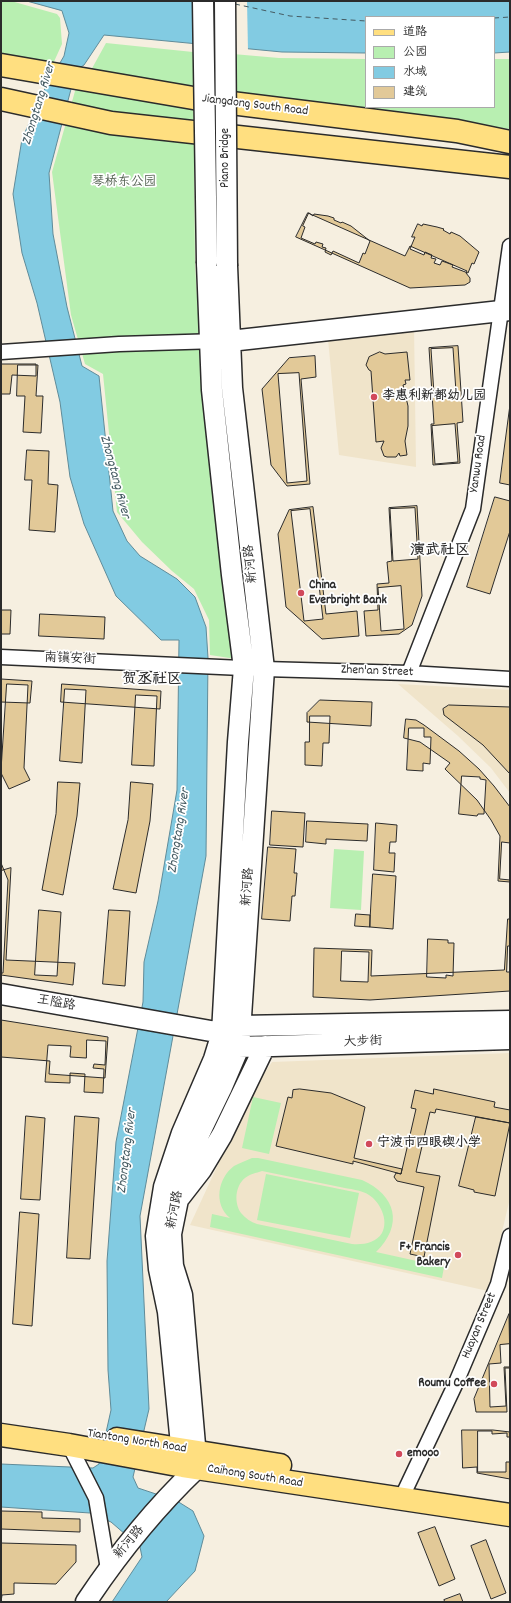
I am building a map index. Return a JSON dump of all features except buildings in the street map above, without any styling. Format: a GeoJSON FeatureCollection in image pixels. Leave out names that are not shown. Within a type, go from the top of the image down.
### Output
{"type":"FeatureCollection","features":[{"type":"Feature","properties":{"kind":"main road","name":"Piano Bridge"},"geometry":{"type":"LineString","coordinates":[[204,1],[208,262]]}},
{"type":"Feature","properties":{"kind":"main road","name":"Piano Bridge"},"geometry":{"type":"LineString","coordinates":[[225,1],[227,266]]}},
{"type":"Feature","properties":{"kind":"main road","name":"Jiangdong South Road"},"geometry":{"type":"LineString","coordinates":[[8,67],[199,99],[457,131],[510,142]]}},
{"type":"Feature","properties":{"kind":"main road"},"geometry":{"type":"LineString","coordinates":[[1,99],[110,122],[510,167]]}},
{"type":"Feature","properties":{"kind":"main road","name":"新河路"},"geometry":{"type":"LineString","coordinates":[[189,1458],[168,1312],[159,1269],[156,1236],[164,1187],[182,1133],[214,1059],[231,1030],[264,669],[232,388],[220,341],[208,262]]}},
{"type":"Feature","properties":{"kind":"main road","name":"新河路"},"geometry":{"type":"LineString","coordinates":[[227,266],[220,341],[212,390],[232,575],[244,668],[238,742],[231,1030]]}},
{"type":"Feature","properties":{"kind":"main road"},"geometry":{"type":"LineString","coordinates":[[220,341],[506,311]]}},
{"type":"Feature","properties":{"kind":"main road","name":"王隘路"},"geometry":{"type":"LineString","coordinates":[[1,994],[110,1013],[231,1030]]}},
{"type":"Feature","properties":{"kind":"main road","name":"大步街"},"geometry":{"type":"LineString","coordinates":[[231,1030],[510,1021]]}},
{"type":"Feature","properties":{"kind":"main road"},"geometry":{"type":"LineString","coordinates":[[231,1030],[238,1047]]}},
{"type":"Feature","properties":{"kind":"main road","name":"大步街"},"geometry":{"type":"LineString","coordinates":[[238,1047],[510,1039]]}},
{"type":"Feature","properties":{"kind":"main road"},"geometry":{"type":"LineString","coordinates":[[178,1198],[183,1194],[201,1170],[222,1135],[265,1046]]}},
{"type":"Feature","properties":{"kind":"main road","name":"新河路"},"geometry":{"type":"LineString","coordinates":[[86,1602],[108,1569],[178,1486],[189,1458],[182,1295],[173,1266],[171,1234],[183,1174],[192,1149],[221,1089],[238,1047]]}},
{"type":"Feature","properties":{"kind":"main road","name":"Tiantong North Road"},"geometry":{"type":"LineString","coordinates":[[1,1421],[96,1436],[150,1452]]}},
{"type":"Feature","properties":{"kind":"main road","name":"Caihong South Road"},"geometry":{"type":"LineString","coordinates":[[1,1435],[69,1445],[150,1452],[189,1458],[404,1493],[510,1515]]}},
{"type":"Feature","properties":{"kind":"main road"},"geometry":{"type":"LineString","coordinates":[[404,1493],[510,1500]]}},
{"type":"Feature","properties":{"kind":"street","name":"Yanwu Road"},"geometry":{"type":"LineString","coordinates":[[409,673],[473,509],[506,311],[510,246]]}},
{"type":"Feature","properties":{"kind":"street"},"geometry":{"type":"LineString","coordinates":[[1,352],[119,344],[220,341]]}},
{"type":"Feature","properties":{"kind":"street","name":"南镇安街"},"geometry":{"type":"LineString","coordinates":[[1,658],[244,668]]}},
{"type":"Feature","properties":{"kind":"street","name":"Zhen'an Street"},"geometry":{"type":"LineString","coordinates":[[244,668],[409,673],[510,679]]}},
{"type":"Feature","properties":{"kind":"street","name":"Huayan Street"},"geometry":{"type":"LineString","coordinates":[[404,1493],[455,1385],[504,1287],[510,1236]]}},
{"type":"Feature","properties":{"kind":"street"},"geometry":{"type":"LineString","coordinates":[[69,1445],[96,1498],[108,1569]]}},
{"type":"Feature","properties":{"kind":"shaded area","name":"李惠利新都幼儿园"},"geometry":{"type":"Polygon","coordinates":[[[414,325],[416,467],[339,455],[328,339],[414,325]]]}},
{"type":"Feature","properties":{"kind":"shaded area"},"geometry":{"type":"Polygon","coordinates":[[[398,684],[510,690],[510,793],[491,768],[458,736],[398,684]]]}},
{"type":"Feature","properties":{"kind":"shaded area","name":"宁波市四眼碶小学"},"geometry":{"type":"Polygon","coordinates":[[[510,1053],[510,1198],[488,1291],[190,1225],[252,1091],[272,1062],[510,1053]]]}},
{"type":"Feature","properties":{"kind":"green space"},"geometry":{"type":"Polygon","coordinates":[[[1,1],[11,1],[57,14],[60,18],[62,44],[52,66],[1,56],[1,1]]]}},
{"type":"Feature","properties":{"kind":"green space","name":"琴桥东公园"},"geometry":{"type":"Polygon","coordinates":[[[106,43],[193,52],[195,265],[203,392],[236,659],[210,655],[209,620],[194,589],[172,571],[142,542],[117,512],[103,374],[85,364],[71,315],[52,172],[81,70],[90,72],[106,43]]]}},
{"type":"Feature","properties":{"kind":"green space"},"geometry":{"type":"Polygon","coordinates":[[[233,54],[279,58],[365,59],[365,108],[495,108],[495,59],[510,59],[510,129],[231,96],[233,54]]]}},
{"type":"Feature","properties":{"kind":"green space"},"geometry":{"type":"Polygon","coordinates":[[[334,849],[364,851],[361,910],[330,908],[334,849]]]}},
{"type":"Feature","properties":{"kind":"green space"},"geometry":{"type":"Polygon","coordinates":[[[253,1097],[281,1103],[269,1154],[242,1148],[253,1097]]]}},
{"type":"Feature","properties":{"kind":"green space"},"geometry":{"type":"Polygon","coordinates":[[[252,1158],[362,1180],[374,1186],[389,1202],[393,1221],[385,1242],[376,1252],[444,1267],[442,1278],[210,1227],[212,1214],[230,1218],[221,1206],[220,1191],[224,1177],[234,1166],[252,1158]],[[262,1171],[245,1178],[237,1190],[237,1204],[239,1209],[244,1217],[250,1221],[257,1224],[352,1244],[369,1243],[382,1233],[384,1228],[384,1217],[380,1207],[373,1198],[366,1193],[262,1171]]]}},
{"type":"Feature","properties":{"kind":"green space"},"geometry":{"type":"Polygon","coordinates":[[[266,1174],[359,1193],[350,1238],[257,1220],[266,1174]]]}},
{"type":"Feature","properties":{"kind":"water","name":"Zhongtang River"},"geometry":{"type":"Polygon","coordinates":[[[27,1],[510,1],[510,52],[495,53],[495,16],[365,16],[365,53],[282,52],[104,35],[84,65],[76,70],[49,173],[53,234],[67,307],[82,366],[99,376],[113,511],[127,541],[140,556],[177,579],[195,597],[206,627],[208,658],[206,856],[140,1216],[149,1409],[133,1477],[138,1488],[177,1501],[193,1511],[204,1536],[195,1571],[166,1602],[112,1602],[142,1557],[140,1547],[111,1522],[90,1513],[1,1507],[1,1464],[93,1468],[99,1464],[111,1410],[108,1370],[107,1261],[116,1142],[143,1002],[144,962],[158,901],[177,790],[179,640],[161,640],[116,596],[84,524],[70,477],[60,402],[37,303],[22,253],[13,194],[22,139],[43,92],[64,56],[69,33],[62,11],[27,1]]]}},
{"type":"Feature","properties":{"kind":"pier"},"geometry":{"type":"Polygon","coordinates":[[[192,1],[247,1],[248,51],[193,46],[192,1]]]}},
{"type":"Feature","properties":{"kind":"ferry route"},"geometry":{"type":"LineString","coordinates":[[235,4],[290,16],[365,21]]}},
{"type":"Feature","properties":{"kind":"ferry route"},"geometry":{"type":"LineString","coordinates":[[495,18],[510,17]]}},
{"type":"Feature","properties":{"kind":"place","name":"李惠利新都幼儿园"},"geometry":{"type":"Point","coordinates":[374,397]}},
{"type":"Feature","properties":{"kind":"place","name":"China Everbright Bank"},"geometry":{"type":"Point","coordinates":[301,593]}},
{"type":"Feature","properties":{"kind":"place","name":"宁波市四眼碶小学"},"geometry":{"type":"Point","coordinates":[369,1144]}},
{"type":"Feature","properties":{"kind":"place","name":"F+ Francis Bakery"},"geometry":{"type":"Point","coordinates":[458,1255]}},
{"type":"Feature","properties":{"kind":"place","name":"Roumu Coffee"},"geometry":{"type":"Point","coordinates":[494,1384]}},
{"type":"Feature","properties":{"kind":"place","name":"emooo"},"geometry":{"type":"Point","coordinates":[399,1454]}},
{"type":"Feature","properties":{"kind":"district","name":"演武社区"},"geometry":{"type":"Point","coordinates":[440,552]}},
{"type":"Feature","properties":{"kind":"district","name":"贺丞社区"},"geometry":{"type":"Point","coordinates":[152,681]}}]}
